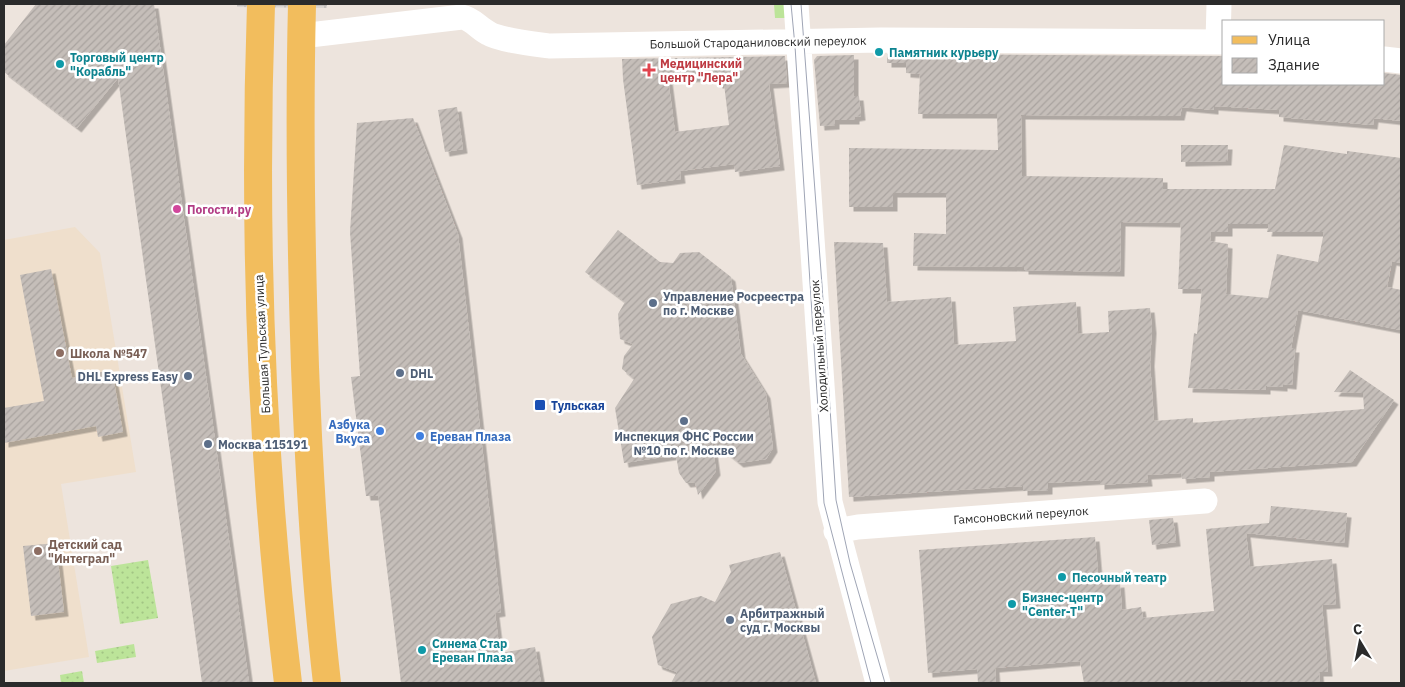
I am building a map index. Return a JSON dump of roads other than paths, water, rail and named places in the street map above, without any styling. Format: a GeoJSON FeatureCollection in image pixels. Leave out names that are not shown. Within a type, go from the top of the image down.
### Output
{"type":"FeatureCollection","features":[{"type":"Feature","properties":{"kind":"main road","name":"Большая Тульская улица"},"geometry":{"type":"LineString","coordinates":[[261,4],[258,242],[261,341],[272,522],[280,618],[288,683]]}},
{"type":"Feature","properties":{"kind":"main road"},"geometry":{"type":"LineString","coordinates":[[302,4],[300,136],[308,449],[327,683]]}},
{"type":"Feature","properties":{"kind":"main road"},"geometry":{"type":"LineString","coordinates":[[323,645],[344,683]]}},
{"type":"Feature","properties":{"kind":"street","name":"Холодильный переулок"},"geometry":{"type":"LineString","coordinates":[[796,4],[830,502],[836,531],[878,683]]}},
{"type":"Feature","properties":{"kind":"street"},"geometry":{"type":"LineString","coordinates":[[1219,4],[1221,42]]}},
{"type":"Feature","properties":{"kind":"street","name":"Большой Староданиловский переулок"},"geometry":{"type":"LineString","coordinates":[[301,36],[462,17],[470,18],[488,34],[549,46],[881,40],[1221,42]]}},
{"type":"Feature","properties":{"kind":"street"},"geometry":{"type":"LineString","coordinates":[[1385,59],[1401,61]]}},
{"type":"Feature","properties":{"kind":"street","name":"Гамсоновский переулок"},"geometry":{"type":"LineString","coordinates":[[836,531],[858,527],[1205,501]]}},
{"type":"Feature","properties":{"kind":"tram line"},"geometry":{"type":"LineString","coordinates":[[791,4],[824,503],[871,683]]}},
{"type":"Feature","properties":{"kind":"tram line"},"geometry":{"type":"LineString","coordinates":[[801,4],[836,500],[850,563],[885,683]]}},
{"type":"Feature","properties":{"kind":"place","name":"Памятник курьеру"},"geometry":{"type":"Point","coordinates":[879,52]}},
{"type":"Feature","properties":{"kind":"place","name":"Торговый центр \"Корабль\""},"geometry":{"type":"Point","coordinates":[60,64]}},
{"type":"Feature","properties":{"kind":"place","name":"Медицинский центр \"Лера\""},"geometry":{"type":"Point","coordinates":[649,70]}},
{"type":"Feature","properties":{"kind":"place","name":"Погости.ру"},"geometry":{"type":"Point","coordinates":[177,209]}},
{"type":"Feature","properties":{"kind":"place","name":"Управление Росреестра по г. Москве"},"geometry":{"type":"Point","coordinates":[653,303]}},
{"type":"Feature","properties":{"kind":"place","name":"Школа №547"},"geometry":{"type":"Point","coordinates":[60,353]}},
{"type":"Feature","properties":{"kind":"place","name":"DHL"},"geometry":{"type":"Point","coordinates":[400,373]}},
{"type":"Feature","properties":{"kind":"place","name":"DHL Express Easy"},"geometry":{"type":"Point","coordinates":[188,376]}},
{"type":"Feature","properties":{"kind":"place","name":"Тульская"},"geometry":{"type":"Point","coordinates":[540,405]}},
{"type":"Feature","properties":{"kind":"place","name":"Инспекция ФНС России №10 по г. Москве"},"geometry":{"type":"Point","coordinates":[684,421]}},
{"type":"Feature","properties":{"kind":"place","name":"Азбука Вкуса"},"geometry":{"type":"Point","coordinates":[380,431]}},
{"type":"Feature","properties":{"kind":"place","name":"Ереван Плаза"},"geometry":{"type":"Point","coordinates":[420,436]}},
{"type":"Feature","properties":{"kind":"place","name":"Москва 115191"},"geometry":{"type":"Point","coordinates":[208,444]}},
{"type":"Feature","properties":{"kind":"place","name":"Детский сад \"Интеграл\""},"geometry":{"type":"Point","coordinates":[38,551]}},
{"type":"Feature","properties":{"kind":"place","name":"Песочный театр"},"geometry":{"type":"Point","coordinates":[1062,577]}},
{"type":"Feature","properties":{"kind":"place","name":"Бизнес-центр \"Center-T\""},"geometry":{"type":"Point","coordinates":[1012,604]}},
{"type":"Feature","properties":{"kind":"place","name":"Арбитражный суд г. Москвы"},"geometry":{"type":"Point","coordinates":[730,620]}},
{"type":"Feature","properties":{"kind":"place","name":"Синема Стар Ереван Плаза"},"geometry":{"type":"Point","coordinates":[422,650]}}]}
